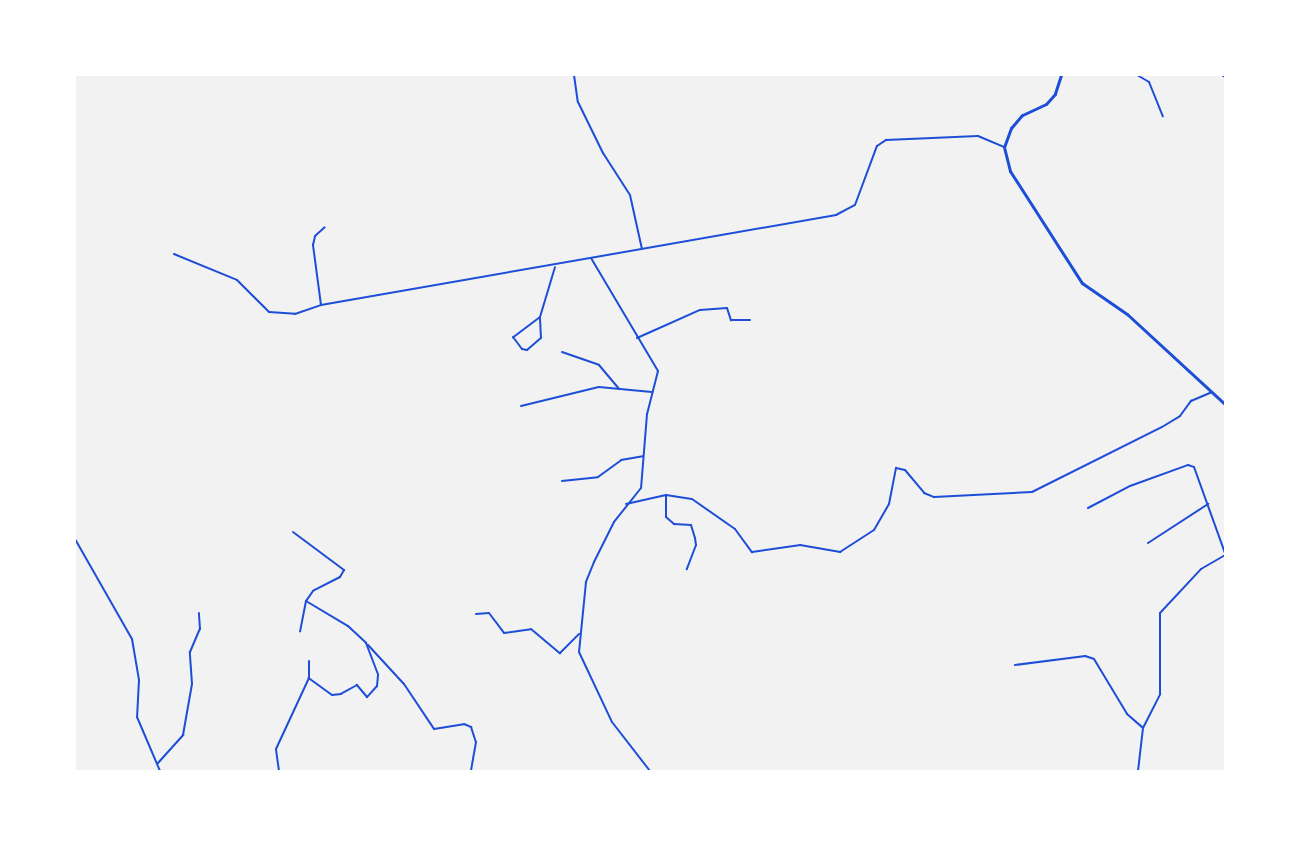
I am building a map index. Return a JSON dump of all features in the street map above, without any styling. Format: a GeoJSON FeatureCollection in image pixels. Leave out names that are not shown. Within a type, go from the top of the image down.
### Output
{"type":"FeatureCollection","features":[{"type":"Feature","properties":{"kind":"street"},"geometry":{"type":"LineString","coordinates":[[574,75],[578,102],[603,153],[630,195],[642,249]]}},
{"type":"Feature","properties":{"kind":"street"},"geometry":{"type":"LineString","coordinates":[[1061,75],[1055,94],[1046,104],[1022,115],[1004,147],[1010,171],[1025,200],[1082,283],[1127,314],[1225,404]]}},
{"type":"Feature","properties":{"kind":"street"},"geometry":{"type":"LineString","coordinates":[[1137,75],[1149,82],[1163,116]]}},
{"type":"Feature","properties":{"kind":"street"},"geometry":{"type":"LineString","coordinates":[[174,254],[237,280],[269,312],[295,314],[321,305],[847,212],[859,198],[877,146],[886,140],[978,136],[1004,147]]}},
{"type":"Feature","properties":{"kind":"street"},"geometry":{"type":"LineString","coordinates":[[321,305],[313,245],[315,236],[325,227]]}},
{"type":"Feature","properties":{"kind":"street"},"geometry":{"type":"LineString","coordinates":[[591,258],[657,370],[643,456],[641,488],[626,504],[594,562],[579,634],[579,652],[612,722],[650,771]]}},
{"type":"Feature","properties":{"kind":"street"},"geometry":{"type":"LineString","coordinates":[[540,316],[513,337],[522,348],[527,350],[541,338],[540,316],[555,265]]}},
{"type":"Feature","properties":{"kind":"street"},"geometry":{"type":"LineString","coordinates":[[637,338],[700,310],[728,308],[731,320],[750,320]]}},
{"type":"Feature","properties":{"kind":"street"},"geometry":{"type":"LineString","coordinates":[[562,352],[599,364],[619,389]]}},
{"type":"Feature","properties":{"kind":"street"},"geometry":{"type":"LineString","coordinates":[[522,406],[599,387],[652,392]]}},
{"type":"Feature","properties":{"kind":"street"},"geometry":{"type":"LineString","coordinates":[[626,504],[666,495],[692,499],[715,512],[735,529],[752,552],[800,545],[840,552],[874,530],[889,504],[896,468],[905,470],[924,493],[934,497],[1032,492],[1162,427],[1180,416],[1191,401],[1212,392]]}},
{"type":"Feature","properties":{"kind":"street"},"geometry":{"type":"LineString","coordinates":[[562,482],[598,477],[621,460],[643,456]]}},
{"type":"Feature","properties":{"kind":"street"},"geometry":{"type":"LineString","coordinates":[[1088,508],[1181,465],[1194,467],[1225,554],[1201,569],[1160,613],[1160,694],[1143,728],[1138,771]]}},
{"type":"Feature","properties":{"kind":"street"},"geometry":{"type":"LineString","coordinates":[[666,495],[666,517],[674,524],[691,525],[695,538],[696,545],[687,569]]}},
{"type":"Feature","properties":{"kind":"street"},"geometry":{"type":"LineString","coordinates":[[1148,543],[1208,504]]}},
{"type":"Feature","properties":{"kind":"street"},"geometry":{"type":"LineString","coordinates":[[293,532],[344,570],[340,577],[313,591],[306,601],[300,631]]}},
{"type":"Feature","properties":{"kind":"street"},"geometry":{"type":"LineString","coordinates":[[75,539],[132,639],[138,680],[136,717],[160,771]]}},
{"type":"Feature","properties":{"kind":"street"},"geometry":{"type":"LineString","coordinates":[[306,601],[348,626],[366,643],[404,684],[434,729],[464,724],[471,727],[476,742],[471,771]]}},
{"type":"Feature","properties":{"kind":"street"},"geometry":{"type":"LineString","coordinates":[[476,614],[489,613],[504,633],[531,629],[560,653],[579,634]]}},
{"type":"Feature","properties":{"kind":"street"},"geometry":{"type":"LineString","coordinates":[[157,763],[183,735],[192,684],[190,652],[200,629],[199,614]]}},
{"type":"Feature","properties":{"kind":"street"},"geometry":{"type":"LineString","coordinates":[[309,678],[332,694],[341,694],[357,685],[367,697],[372,695],[378,675],[366,643]]}},
{"type":"Feature","properties":{"kind":"street"},"geometry":{"type":"LineString","coordinates":[[1015,665],[1085,656],[1094,659],[1127,714],[1143,728]]}},
{"type":"Feature","properties":{"kind":"street"},"geometry":{"type":"LineString","coordinates":[[279,771],[276,749],[309,678],[309,661]]}}]}
